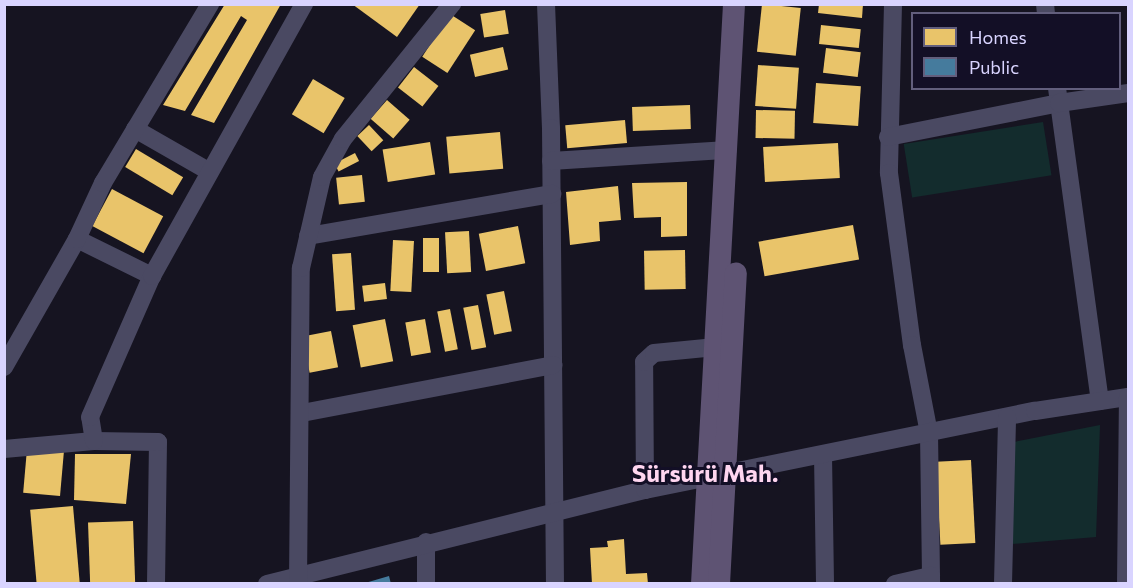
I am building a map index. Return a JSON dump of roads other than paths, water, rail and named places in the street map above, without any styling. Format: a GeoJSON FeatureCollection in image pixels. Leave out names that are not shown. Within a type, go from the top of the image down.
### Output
{"type":"FeatureCollection","features":[{"type":"Feature","properties":{"kind":"main road"},"geometry":{"type":"LineString","coordinates":[[719,584],[716,347],[734,4]]}},
{"type":"Feature","properties":{"kind":"main road"},"geometry":{"type":"LineString","coordinates":[[702,584],[716,477],[747,4]]}},
{"type":"Feature","properties":{"kind":"street"},"geometry":{"type":"LineString","coordinates":[[4,367],[77,239],[103,183],[210,4]]}},
{"type":"Feature","properties":{"kind":"street"},"geometry":{"type":"LineString","coordinates":[[94,441],[90,417],[152,276],[304,4]]}},
{"type":"Feature","properties":{"kind":"street"},"geometry":{"type":"LineString","coordinates":[[298,579],[302,413],[301,268],[322,177],[343,139],[452,4]]}},
{"type":"Feature","properties":{"kind":"street"},"geometry":{"type":"LineString","coordinates":[[546,4],[552,161],[555,584]]}},
{"type":"Feature","properties":{"kind":"street"},"geometry":{"type":"LineString","coordinates":[[893,4],[888,137],[899,252],[929,433],[931,580],[895,584]]}},
{"type":"Feature","properties":{"kind":"street"},"geometry":{"type":"LineString","coordinates":[[888,137],[1058,96],[1128,93]]}},
{"type":"Feature","properties":{"kind":"street"},"geometry":{"type":"LineString","coordinates":[[1058,96],[1100,401]]}},
{"type":"Feature","properties":{"kind":"street"},"geometry":{"type":"LineString","coordinates":[[135,129],[210,172]]}},
{"type":"Feature","properties":{"kind":"street"},"geometry":{"type":"LineString","coordinates":[[552,161],[728,150]]}},
{"type":"Feature","properties":{"kind":"street"},"geometry":{"type":"LineString","coordinates":[[308,236],[552,194]]}},
{"type":"Feature","properties":{"kind":"street"},"geometry":{"type":"LineString","coordinates":[[77,239],[152,276]]}},
{"type":"Feature","properties":{"kind":"street"},"geometry":{"type":"LineString","coordinates":[[645,490],[644,362],[654,353],[716,347]]}},
{"type":"Feature","properties":{"kind":"street"},"geometry":{"type":"LineString","coordinates":[[302,413],[553,365]]}},
{"type":"Feature","properties":{"kind":"street"},"geometry":{"type":"LineString","coordinates":[[267,584],[298,579],[426,542],[645,490],[1007,417],[1128,397],[1126,584]]}},
{"type":"Feature","properties":{"kind":"street"},"geometry":{"type":"LineString","coordinates":[[1003,584],[1007,417]]}},
{"type":"Feature","properties":{"kind":"street"},"geometry":{"type":"LineString","coordinates":[[4,449],[94,441],[158,442],[156,584]]}},
{"type":"Feature","properties":{"kind":"street"},"geometry":{"type":"LineString","coordinates":[[823,455],[825,584]]}},
{"type":"Feature","properties":{"kind":"street"},"geometry":{"type":"LineString","coordinates":[[426,542],[426,584]]}},
{"type":"Feature","properties":{"kind":"district","name":"Sürsürü Mah."},"geometry":{"type":"Point","coordinates":[705,473]}}]}
